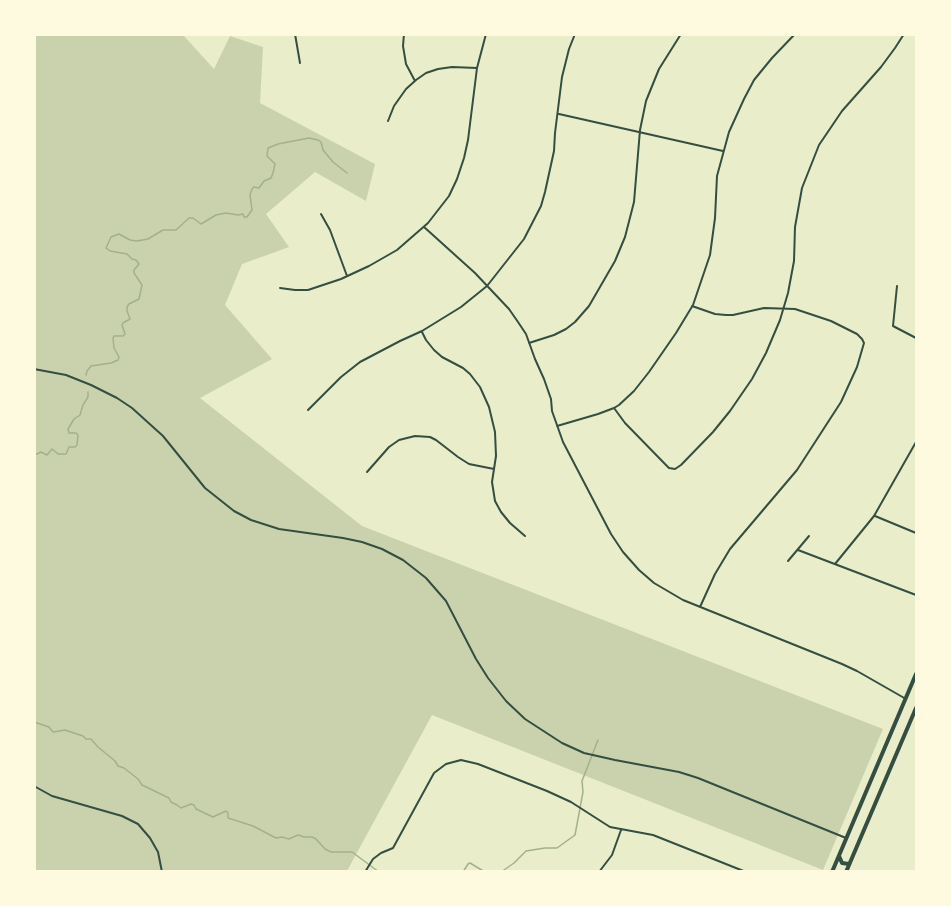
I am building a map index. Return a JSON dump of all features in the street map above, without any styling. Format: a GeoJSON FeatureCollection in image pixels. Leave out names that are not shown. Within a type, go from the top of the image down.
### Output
{"type":"FeatureCollection","features":[{"type":"Feature","properties":{"kind":"main road"},"geometry":{"type":"LineString","coordinates":[[832,872],[916,674]]}},
{"type":"Feature","properties":{"kind":"main road"},"geometry":{"type":"LineString","coordinates":[[846,872],[916,708]]}},
{"type":"Feature","properties":{"kind":"main road"},"geometry":{"type":"LineString","coordinates":[[839,855],[841,861],[849,864]]}},
{"type":"Feature","properties":{"kind":"street"},"geometry":{"type":"LineString","coordinates":[[295,34],[300,63]]}},
{"type":"Feature","properties":{"kind":"street"},"geometry":{"type":"LineString","coordinates":[[404,34],[406,64],[415,81]]}},
{"type":"Feature","properties":{"kind":"street"},"geometry":{"type":"LineString","coordinates":[[280,288],[308,290],[332,283],[397,250],[424,227],[449,196],[464,158],[477,68],[486,34]]}},
{"type":"Feature","properties":{"kind":"street"},"geometry":{"type":"LineString","coordinates":[[308,410],[341,377],[360,362],[422,331],[461,307],[487,286],[524,239],[541,206],[553,158],[565,61],[575,34]]}},
{"type":"Feature","properties":{"kind":"street"},"geometry":{"type":"LineString","coordinates":[[529,343],[554,335],[575,322],[589,306],[615,261],[625,237],[634,202],[640,132],[646,101],[659,69],[681,34]]}},
{"type":"Feature","properties":{"kind":"street"},"geometry":{"type":"LineString","coordinates":[[557,426],[614,408],[634,391],[676,333],[692,306],[710,255],[717,176],[735,117],[754,80],[795,34]]}},
{"type":"Feature","properties":{"kind":"street"},"geometry":{"type":"LineString","coordinates":[[614,408],[625,423],[669,468],[675,469],[681,465],[713,432],[752,379],[766,353],[784,308],[794,261],[795,227],[802,188],[819,145],[842,111],[881,67],[904,34]]}},
{"type":"Feature","properties":{"kind":"street"},"geometry":{"type":"LineString","coordinates":[[388,121],[394,106],[406,89],[426,74],[452,67],[477,68]]}},
{"type":"Feature","properties":{"kind":"street"},"geometry":{"type":"LineString","coordinates":[[558,114],[723,151]]}},
{"type":"Feature","properties":{"kind":"street"},"geometry":{"type":"LineString","coordinates":[[321,214],[330,230],[347,276]]}},
{"type":"Feature","properties":{"kind":"street"},"geometry":{"type":"LineString","coordinates":[[424,227],[487,286],[513,314],[526,334],[551,399],[552,411],[563,442],[611,534],[639,570],[669,593],[842,664],[906,699]]}},
{"type":"Feature","properties":{"kind":"street"},"geometry":{"type":"LineString","coordinates":[[897,286],[893,326],[916,338]]}},
{"type":"Feature","properties":{"kind":"street"},"geometry":{"type":"LineString","coordinates":[[692,306],[715,314],[726,315],[764,308],[795,309],[831,321],[857,334],[862,339],[864,347],[858,367],[841,402],[797,470],[730,549],[715,574],[700,607]]}},
{"type":"Feature","properties":{"kind":"street"},"geometry":{"type":"LineString","coordinates":[[422,331],[434,350],[463,368],[480,387],[489,407],[495,432],[496,446],[492,482],[495,501],[510,523],[525,536]]}},
{"type":"Feature","properties":{"kind":"street"},"geometry":{"type":"LineString","coordinates":[[34,369],[66,375],[117,398],[132,408],[163,436],[205,488],[234,511],[251,520],[279,529],[362,542],[403,560],[426,578],[446,601],[476,659],[506,701],[525,719],[562,743],[584,753],[698,778],[846,838]]}},
{"type":"Feature","properties":{"kind":"street"},"geometry":{"type":"LineString","coordinates":[[367,472],[399,440],[415,436],[430,437],[436,440],[469,464],[494,469]]}},
{"type":"Feature","properties":{"kind":"street"},"geometry":{"type":"LineString","coordinates":[[835,564],[874,516],[916,442]]}},
{"type":"Feature","properties":{"kind":"street"},"geometry":{"type":"LineString","coordinates":[[874,516],[916,533]]}},
{"type":"Feature","properties":{"kind":"street"},"geometry":{"type":"LineString","coordinates":[[788,561],[809,536]]}},
{"type":"Feature","properties":{"kind":"street"},"geometry":{"type":"LineString","coordinates":[[798,550],[916,595]]}},
{"type":"Feature","properties":{"kind":"street"},"geometry":{"type":"LineString","coordinates":[[366,872],[374,859],[393,848],[434,773],[452,761],[470,761],[571,802],[604,823],[653,835],[746,872]]}},
{"type":"Feature","properties":{"kind":"street"},"geometry":{"type":"LineString","coordinates":[[34,786],[52,796],[122,816],[138,824],[158,852],[162,872]]}},
{"type":"Feature","properties":{"kind":"street"},"geometry":{"type":"LineString","coordinates":[[599,872],[612,855],[621,829]]}},
{"type":"Feature","properties":{"kind":"green space"},"geometry":{"type":"Polygon","coordinates":[[[34,35],[183,35],[214,69],[230,36],[263,47],[260,103],[375,164],[366,201],[315,172],[266,214],[289,247],[242,264],[225,305],[272,359],[200,398],[362,526],[883,729],[823,870],[432,715],[347,871],[35,871],[34,35]]]}},
{"type":"Feature","properties":{"kind":"waterway"},"geometry":{"type":"LineString","coordinates":[[86,375],[91,366],[118,360],[113,338],[125,334],[122,325],[130,319],[127,307],[139,299],[142,285],[134,273],[139,264],[136,260],[127,254],[106,248],[111,237],[119,234],[137,241],[148,239],[163,230],[176,230],[189,218],[201,224],[216,215],[226,213],[243,214],[247,217],[252,210],[250,195],[252,189],[259,188],[264,181],[271,178],[273,173],[275,164],[267,156],[268,148],[278,144],[309,138],[318,140],[333,162],[347,173]]}},
{"type":"Feature","properties":{"kind":"waterway"},"geometry":{"type":"LineString","coordinates":[[34,454],[41,452],[47,455],[52,449],[58,454],[66,454],[69,447],[77,445],[78,435],[69,433],[68,429],[74,419],[80,415],[88,392]]}},
{"type":"Feature","properties":{"kind":"waterway"},"geometry":{"type":"LineString","coordinates":[[34,722],[49,727],[53,732],[65,730],[91,739],[118,766],[138,779],[142,785],[169,798],[181,808],[191,804],[213,817],[226,811],[228,818],[253,826],[276,838],[289,839],[298,835],[312,837],[331,852],[352,852],[379,872]]}},
{"type":"Feature","properties":{"kind":"waterway"},"geometry":{"type":"LineString","coordinates":[[501,872],[526,851],[557,848],[575,835],[583,792],[582,781],[598,740]]}},
{"type":"Feature","properties":{"kind":"waterway"},"geometry":{"type":"LineString","coordinates":[[463,872],[470,863],[485,872]]}}]}
